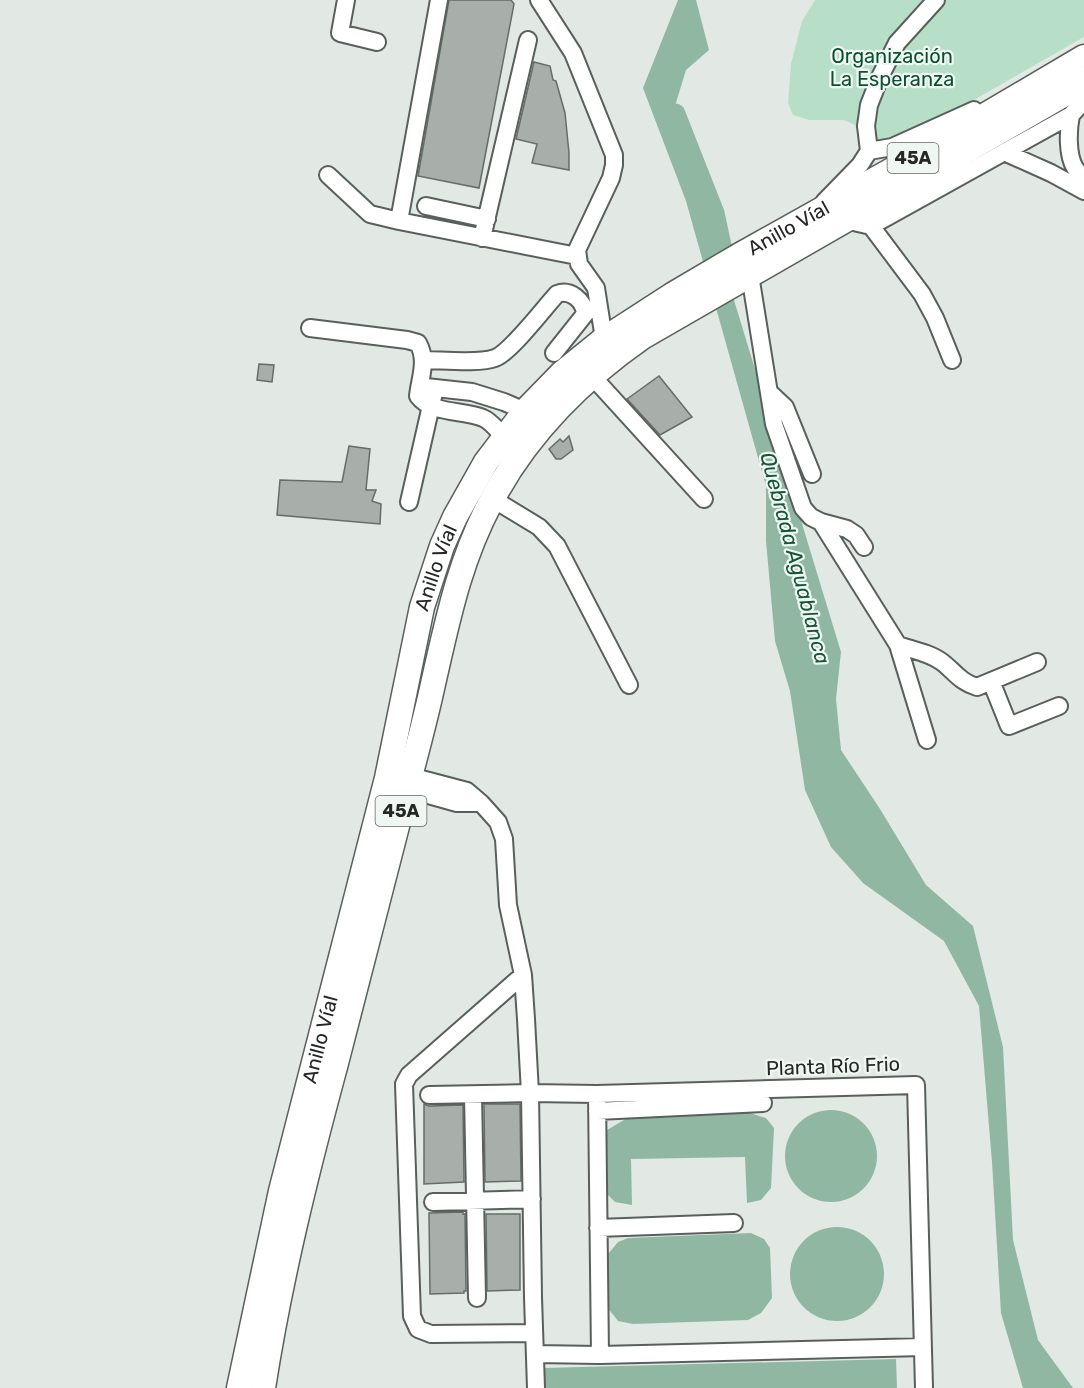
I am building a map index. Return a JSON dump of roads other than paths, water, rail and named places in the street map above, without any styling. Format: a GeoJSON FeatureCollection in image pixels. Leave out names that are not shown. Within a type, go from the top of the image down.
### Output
{"type":"FeatureCollection","features":[{"type":"Feature","properties":{"kind":"highway","name":"Anillo Víal"},"geometry":{"type":"LineString","coordinates":[[745,269],[814,214],[1084,57]]}},
{"type":"Feature","properties":{"kind":"highway","name":"Anillo Víal"},"geometry":{"type":"LineString","coordinates":[[239,1388],[281,1191],[387,778],[422,607],[438,556],[480,471],[525,411],[562,373],[604,339],[677,305],[845,220],[1084,83]]}},
{"type":"Feature","properties":{"kind":"highway","name":"Anillo Víal"},"geometry":{"type":"LineString","coordinates":[[263,1388],[303,1189],[409,783],[450,609],[475,534],[492,499],[511,468],[537,433],[572,393],[617,355],[644,336],[677,305]]}},
{"type":"Feature","properties":{"kind":"lane"},"geometry":{"type":"LineString","coordinates":[[346,0],[340,33],[377,42]]}},
{"type":"Feature","properties":{"kind":"lane"},"geometry":{"type":"LineString","coordinates":[[399,221],[439,0]]}},
{"type":"Feature","properties":{"kind":"lane"},"geometry":{"type":"LineString","coordinates":[[539,0],[573,53],[614,155],[610,178],[577,250],[579,264],[596,288],[604,339]]}},
{"type":"Feature","properties":{"kind":"lane"},"geometry":{"type":"LineString","coordinates":[[814,214],[860,165],[869,151],[866,126],[869,105],[880,77],[897,44],[936,0]]}},
{"type":"Feature","properties":{"kind":"lane"},"geometry":{"type":"LineString","coordinates":[[482,238],[528,40]]}},
{"type":"Feature","properties":{"kind":"lane"},"geometry":{"type":"LineString","coordinates":[[869,151],[892,147],[1030,87]]}},
{"type":"Feature","properties":{"kind":"lane"},"geometry":{"type":"LineString","coordinates":[[871,226],[1071,115],[1084,101]]}},
{"type":"Feature","properties":{"kind":"lane"},"geometry":{"type":"LineString","coordinates":[[1071,115],[1068,131],[1074,166],[1084,180]]}},
{"type":"Feature","properties":{"kind":"lane"},"geometry":{"type":"LineString","coordinates":[[1004,152],[1084,191]]}},
{"type":"Feature","properties":{"kind":"lane"},"geometry":{"type":"LineString","coordinates":[[328,175],[370,214],[577,256]]}},
{"type":"Feature","properties":{"kind":"lane"},"geometry":{"type":"LineString","coordinates":[[426,206],[487,219]]}},
{"type":"Feature","properties":{"kind":"lane"},"geometry":{"type":"LineString","coordinates":[[845,220],[871,226],[922,294],[935,318],[952,360]]}},
{"type":"Feature","properties":{"kind":"lane"},"geometry":{"type":"LineString","coordinates":[[745,269],[774,424],[803,508],[811,517],[821,522],[847,529],[856,534],[864,547]]}},
{"type":"Feature","properties":{"kind":"lane"},"geometry":{"type":"LineString","coordinates":[[424,360],[482,361],[495,358],[506,351],[557,294],[562,292],[580,301],[585,308],[585,314],[554,353]]}},
{"type":"Feature","properties":{"kind":"lane"},"geometry":{"type":"LineString","coordinates":[[310,328],[418,343],[423,351],[427,387]]}},
{"type":"Feature","properties":{"kind":"lane"},"geometry":{"type":"LineString","coordinates":[[592,375],[704,499]]}},
{"type":"Feature","properties":{"kind":"lane"},"geometry":{"type":"LineString","coordinates":[[427,387],[472,392],[525,411]]}},
{"type":"Feature","properties":{"kind":"lane"},"geometry":{"type":"LineString","coordinates":[[427,387],[418,396],[422,402],[430,407],[485,418],[504,437]]}},
{"type":"Feature","properties":{"kind":"lane"},"geometry":{"type":"LineString","coordinates":[[769,392],[784,407],[812,474]]}},
{"type":"Feature","properties":{"kind":"lane"},"geometry":{"type":"LineString","coordinates":[[409,502],[430,407]]}},
{"type":"Feature","properties":{"kind":"lane"},"geometry":{"type":"LineString","coordinates":[[492,499],[539,527],[557,546],[629,685]]}},
{"type":"Feature","properties":{"kind":"lane"},"geometry":{"type":"LineString","coordinates":[[821,522],[898,645],[927,740]]}},
{"type":"Feature","properties":{"kind":"lane"},"geometry":{"type":"LineString","coordinates":[[898,645],[925,653],[941,661],[967,684],[977,687],[1037,662]]}},
{"type":"Feature","properties":{"kind":"lane"},"geometry":{"type":"LineString","coordinates":[[991,681],[1009,726],[1059,706]]}},
{"type":"Feature","properties":{"kind":"lane"},"geometry":{"type":"LineString","coordinates":[[409,783],[457,803],[481,802],[498,822],[504,839],[507,858],[508,905],[523,975],[530,1093],[536,1388]]}},
{"type":"Feature","properties":{"kind":"lane"},"geometry":{"type":"LineString","coordinates":[[523,975],[409,1076],[404,1084],[412,1317],[418,1329],[431,1334],[534,1333]]}},
{"type":"Feature","properties":{"kind":"lane","name":"Planta Río Frio"},"geometry":{"type":"LineString","coordinates":[[429,1095],[530,1093],[597,1102],[916,1085],[924,1388]]}},
{"type":"Feature","properties":{"kind":"lane"},"geometry":{"type":"LineString","coordinates":[[473,1095],[477,1298]]}},
{"type":"Feature","properties":{"kind":"lane"},"geometry":{"type":"LineString","coordinates":[[600,1355],[597,1102],[762,1103]]}},
{"type":"Feature","properties":{"kind":"lane"},"geometry":{"type":"LineString","coordinates":[[433,1202],[531,1199]]}},
{"type":"Feature","properties":{"kind":"lane"},"geometry":{"type":"LineString","coordinates":[[598,1227],[734,1223]]}},
{"type":"Feature","properties":{"kind":"lane"},"geometry":{"type":"LineString","coordinates":[[535,1353],[600,1355],[923,1347]]}},
{"type":"Feature","properties":{"kind":"water"},"geometry":{"type":"Polygon","coordinates":[[[678,0],[696,0],[709,50],[686,70],[675,106],[841,652],[836,699],[841,750],[926,885],[973,926],[1003,1047],[1013,1240],[1038,1340],[1073,1388],[1023,1388],[1001,1313],[992,1162],[979,1006],[944,941],[863,883],[831,847],[805,790],[790,691],[775,641],[766,541],[766,486],[686,201],[643,88],[678,0]]]}},
{"type":"Feature","properties":{"kind":"water"},"geometry":{"type":"Polygon","coordinates":[[[831,1110],[849,1113],[864,1123],[874,1138],[877,1156],[874,1174],[864,1189],[849,1199],[831,1202],[813,1199],[798,1189],[788,1174],[785,1156],[788,1138],[798,1123],[813,1113],[831,1110]]]}},
{"type":"Feature","properties":{"kind":"water"},"geometry":{"type":"Polygon","coordinates":[[[750,1113],[766,1118],[774,1128],[771,1188],[761,1200],[747,1203],[745,1157],[631,1159],[632,1205],[615,1202],[607,1194],[604,1142],[607,1130],[629,1117],[750,1113]]]}},
{"type":"Feature","properties":{"kind":"water"},"geometry":{"type":"Polygon","coordinates":[[[828,1227],[846,1227],[871,1240],[881,1256],[884,1274],[881,1292],[871,1308],[846,1321],[828,1321],[803,1308],[790,1283],[790,1265],[803,1240],[828,1227]]]}},
{"type":"Feature","properties":{"kind":"water"},"geometry":{"type":"Polygon","coordinates":[[[751,1233],[764,1239],[770,1248],[772,1298],[761,1313],[748,1320],[633,1324],[618,1321],[607,1307],[608,1254],[618,1242],[628,1238],[751,1233]]]}},
{"type":"Feature","properties":{"kind":"water"},"geometry":{"type":"Polygon","coordinates":[[[896,1359],[897,1388],[543,1388],[543,1368],[896,1359]]]}},
{"type":"Feature","properties":{"kind":"waterway","name":"Quebrada Aguablanca"},"geometry":{"type":"LineString","coordinates":[[675,114],[714,213],[728,278]]}},
{"type":"Feature","properties":{"kind":"park label","name":"Organización La Esperanza"},"geometry":{"type":"Point","coordinates":[892,68]}}]}
